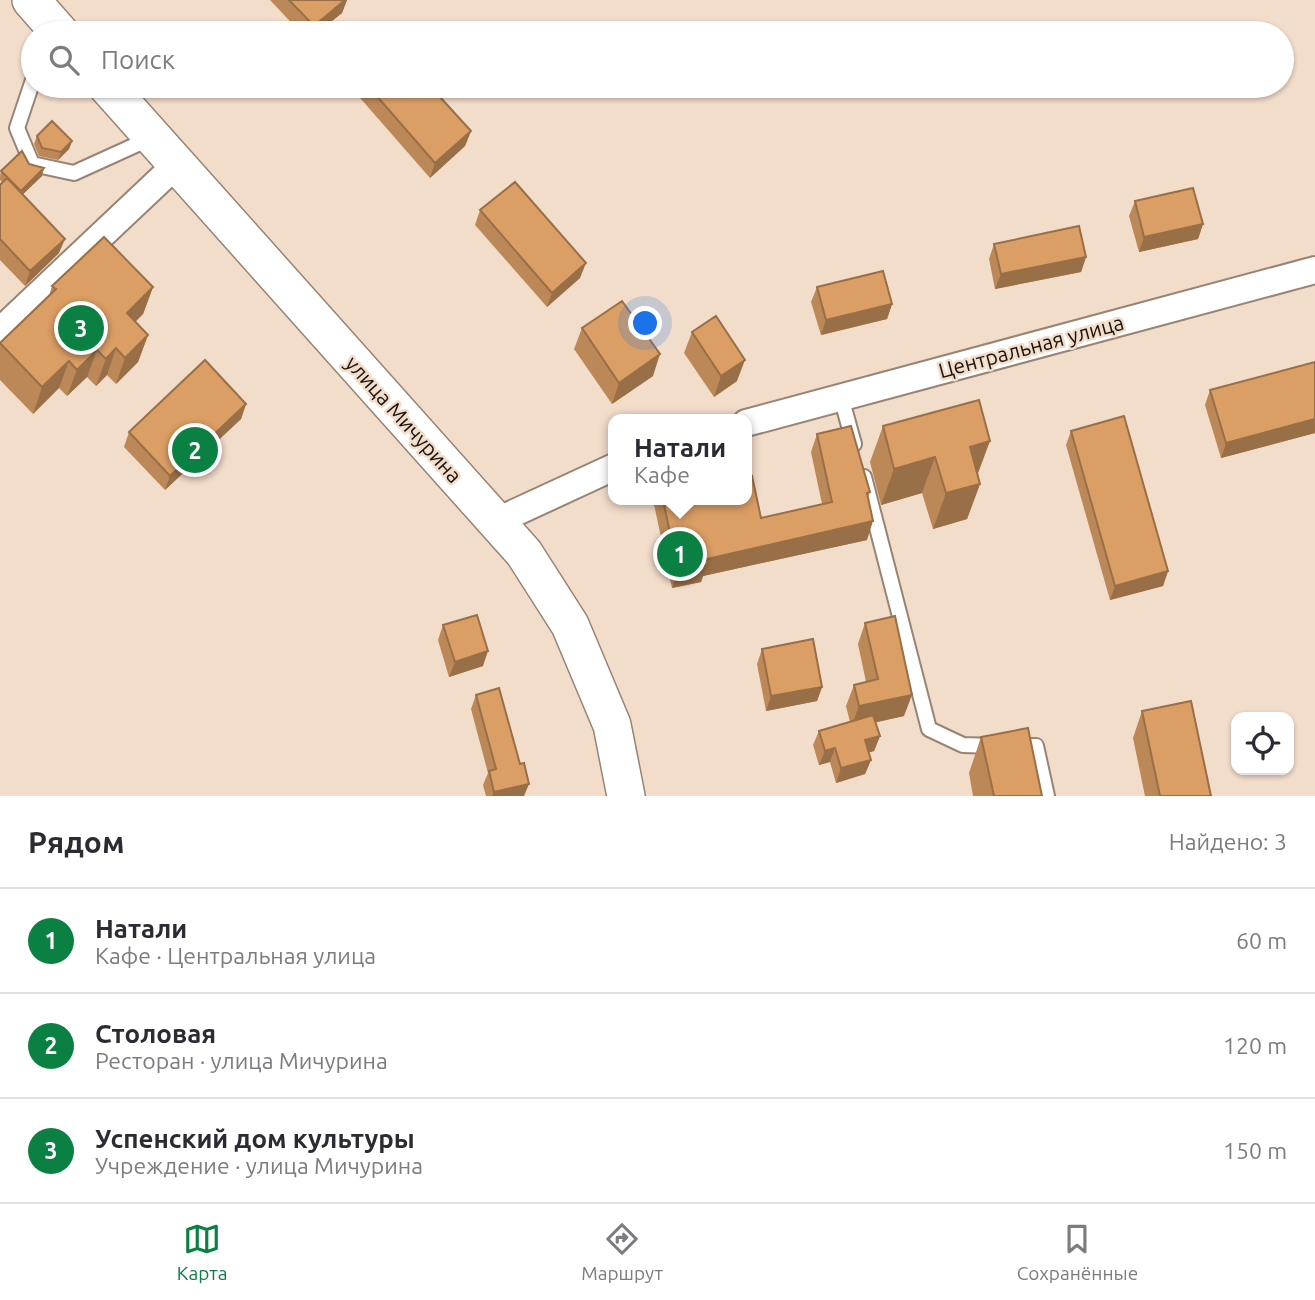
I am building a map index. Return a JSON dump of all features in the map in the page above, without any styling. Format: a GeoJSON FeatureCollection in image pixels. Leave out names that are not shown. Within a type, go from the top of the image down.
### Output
{"type":"FeatureCollection","features":[{"type":"Feature","properties":{"kind":"main road"},"geometry":{"type":"LineString","coordinates":[[31,0],[48,21]]}},
{"type":"Feature","properties":{"kind":"main road","name":"улица Мичурина"},"geometry":{"type":"LineString","coordinates":[[118,98],[524,553],[570,625],[612,725],[626,796]]}},
{"type":"Feature","properties":{"kind":"street"},"geometry":{"type":"LineString","coordinates":[[0,331],[177,164]]}},
{"type":"Feature","properties":{"kind":"street","name":"Центральная улица"},"geometry":{"type":"LineString","coordinates":[[752,422],[1315,270]]}},
{"type":"Feature","properties":{"kind":"street"},"geometry":{"type":"LineString","coordinates":[[496,522],[608,470]]}},
{"type":"Feature","properties":{"kind":"lane"},"geometry":{"type":"LineString","coordinates":[[27,98],[17,128],[32,164],[74,173],[153,137]]}},
{"type":"Feature","properties":{"kind":"lane"},"geometry":{"type":"LineString","coordinates":[[841,397],[929,729],[963,745],[1036,746],[1047,796]]}},
{"type":"Feature","properties":{"kind":"building"},"geometry":{"type":"Polygon","coordinates":[[[289,0],[345,0],[320,21],[309,21],[289,0]]]}},
{"type":"Feature","properties":{"kind":"building"},"geometry":{"type":"Polygon","coordinates":[[[378,98],[441,98],[471,131],[435,163],[378,98]]]}},
{"type":"Feature","properties":{"kind":"building"},"geometry":{"type":"Polygon","coordinates":[[[52,121],[72,141],[61,152],[42,148],[37,136],[52,121]]]}},
{"type":"Feature","properties":{"kind":"building"},"geometry":{"type":"Polygon","coordinates":[[[22,151],[29,164],[44,168],[21,191],[1,171],[22,151]]]}},
{"type":"Feature","properties":{"kind":"building"},"geometry":{"type":"Polygon","coordinates":[[[7,178],[65,239],[30,271],[0,239],[0,185],[7,178]]]}},
{"type":"Feature","properties":{"kind":"building"},"geometry":{"type":"Polygon","coordinates":[[[515,182],[586,263],[552,293],[480,210],[515,182]]]}},
{"type":"Feature","properties":{"kind":"building"},"geometry":{"type":"Polygon","coordinates":[[[1193,188],[1203,224],[1144,237],[1135,201],[1193,188]]]}},
{"type":"Feature","properties":{"kind":"building"},"geometry":{"type":"Polygon","coordinates":[[[1079,226],[1086,257],[1001,274],[994,244],[1079,226]]]}},
{"type":"Feature","properties":{"kind":"building"},"geometry":{"type":"Polygon","coordinates":[[[104,237],[153,287],[127,313],[148,335],[125,358],[116,348],[106,359],[97,350],[77,370],[69,361],[42,387],[0,343],[56,289],[52,286],[104,237]]]}},
{"type":"Feature","properties":{"kind":"building"},"geometry":{"type":"Polygon","coordinates":[[[883,271],[892,304],[826,320],[817,287],[883,271]]]}},
{"type":"Feature","properties":{"kind":"building"},"geometry":{"type":"Polygon","coordinates":[[[622,301],[660,354],[619,383],[582,328],[622,301]]]}},
{"type":"Feature","properties":{"kind":"building"},"geometry":{"type":"Polygon","coordinates":[[[716,316],[745,360],[721,376],[692,332],[716,316]]]}},
{"type":"Feature","properties":{"kind":"building"},"geometry":{"type":"Polygon","coordinates":[[[205,360],[246,404],[170,476],[129,432],[205,360]]]}},
{"type":"Feature","properties":{"kind":"building"},"geometry":{"type":"Polygon","coordinates":[[[1315,362],[1315,419],[1226,443],[1210,390],[1315,362]]]}},
{"type":"Feature","properties":{"kind":"building"},"geometry":{"type":"Polygon","coordinates":[[[979,400],[990,441],[970,447],[980,484],[946,493],[935,457],[894,469],[883,426],[979,400]]]}},
{"type":"Feature","properties":{"kind":"building"},"geometry":{"type":"Polygon","coordinates":[[[1124,416],[1168,571],[1115,586],[1071,431],[1124,416]]]}},
{"type":"Feature","properties":{"kind":"building"},"geometry":{"type":"Polygon","coordinates":[[[851,426],[870,492],[867,493],[873,521],[707,559],[708,564],[678,570],[664,505],[752,505],[752,476],[761,518],[832,502],[817,434],[851,426]]]}},
{"type":"Feature","properties":{"kind":"building"},"geometry":{"type":"Polygon","coordinates":[[[477,615],[488,651],[455,662],[443,625],[477,615]]]}},
{"type":"Feature","properties":{"kind":"building"},"geometry":{"type":"Polygon","coordinates":[[[895,616],[912,695],[859,706],[854,685],[878,679],[865,623],[895,616]]]}},
{"type":"Feature","properties":{"kind":"building"},"geometry":{"type":"Polygon","coordinates":[[[813,639],[822,687],[771,696],[762,649],[813,639]]]}},
{"type":"Feature","properties":{"kind":"building"},"geometry":{"type":"Polygon","coordinates":[[[499,688],[520,764],[524,763],[529,784],[494,792],[489,771],[496,769],[476,695],[499,688]]]}},
{"type":"Feature","properties":{"kind":"building"},"geometry":{"type":"Polygon","coordinates":[[[1191,701],[1211,796],[1160,796],[1142,711],[1191,701]]]}},
{"type":"Feature","properties":{"kind":"building"},"geometry":{"type":"Polygon","coordinates":[[[873,715],[880,736],[865,740],[871,760],[841,768],[835,748],[825,751],[819,731],[873,715]]]}},
{"type":"Feature","properties":{"kind":"building"},"geometry":{"type":"Polygon","coordinates":[[[1028,728],[1042,796],[994,796],[981,737],[1028,728]]]}},
{"type":"Feature","properties":{"kind":"place","name":"Успенский дом культуры"},"geometry":{"type":"Point","coordinates":[81,328]}},
{"type":"Feature","properties":{"kind":"place","name":"Столовая"},"geometry":{"type":"Point","coordinates":[195,450]}},
{"type":"Feature","properties":{"kind":"place","name":"Натали"},"geometry":{"type":"Point","coordinates":[680,554]}}]}
